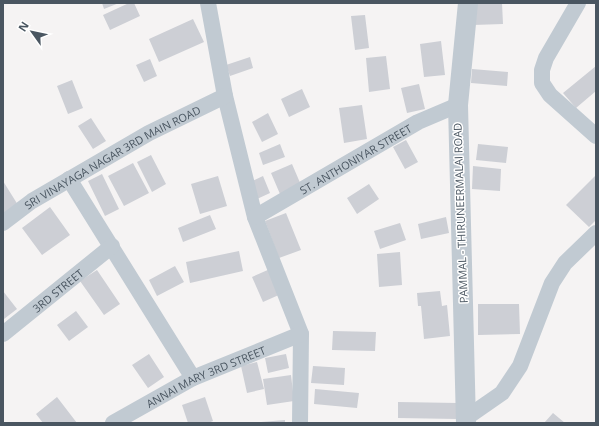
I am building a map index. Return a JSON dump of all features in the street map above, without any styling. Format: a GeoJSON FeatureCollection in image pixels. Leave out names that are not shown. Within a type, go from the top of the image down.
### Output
{"type":"FeatureCollection","features":[{"type":"Feature","properties":{"kind":"street"},"geometry":{"type":"LineString","coordinates":[[209,3],[225,96],[255,216],[301,334],[300,423]]}},
{"type":"Feature","properties":{"kind":"street","name":"PAMMAL - THIRUNEERMALAI ROAD"},"geometry":{"type":"LineString","coordinates":[[466,420],[458,105],[468,3]]}},
{"type":"Feature","properties":{"kind":"street"},"geometry":{"type":"LineString","coordinates":[[578,3],[546,58],[542,70],[542,83],[550,95],[596,136]]}},
{"type":"Feature","properties":{"kind":"street","name":"SRI VINAYAGA NAGAR 3RD MAIN ROAD"},"geometry":{"type":"LineString","coordinates":[[3,223],[32,201],[149,133],[225,96]]}},
{"type":"Feature","properties":{"kind":"street","name":"ST. ANTHONIYAR STREET"},"geometry":{"type":"LineString","coordinates":[[255,216],[418,122],[458,105]]}},
{"type":"Feature","properties":{"kind":"street"},"geometry":{"type":"LineString","coordinates":[[69,179],[193,378]]}},
{"type":"Feature","properties":{"kind":"street"},"geometry":{"type":"LineString","coordinates":[[466,420],[502,393],[520,366],[552,282],[565,263],[596,233]]}},
{"type":"Feature","properties":{"kind":"street","name":"3RD STREET"},"geometry":{"type":"LineString","coordinates":[[3,334],[112,246]]}},
{"type":"Feature","properties":{"kind":"street","name":"ANNAI MARY 3RD STREET"},"geometry":{"type":"LineString","coordinates":[[113,423],[193,378],[301,334]]}},
{"type":"Feature","properties":{"kind":"building"},"geometry":{"type":"Polygon","coordinates":[[[102,3],[119,3],[104,9],[102,3]]]}},
{"type":"Feature","properties":{"kind":"building"},"geometry":{"type":"Polygon","coordinates":[[[129,3],[134,3],[140,16],[110,30],[103,15],[129,3]]]}},
{"type":"Feature","properties":{"kind":"building"},"geometry":{"type":"Polygon","coordinates":[[[472,3],[502,3],[503,24],[473,25],[472,3]]]}},
{"type":"Feature","properties":{"kind":"building"},"geometry":{"type":"Polygon","coordinates":[[[365,15],[369,48],[355,50],[351,16],[365,15]]]}},
{"type":"Feature","properties":{"kind":"building"},"geometry":{"type":"Polygon","coordinates":[[[193,19],[204,42],[159,62],[149,39],[193,19]]]}},
{"type":"Feature","properties":{"kind":"building"},"geometry":{"type":"Polygon","coordinates":[[[441,41],[445,75],[424,77],[420,44],[441,41]]]}},
{"type":"Feature","properties":{"kind":"building"},"geometry":{"type":"Polygon","coordinates":[[[386,56],[390,89],[369,92],[366,58],[386,56]]]}},
{"type":"Feature","properties":{"kind":"building"},"geometry":{"type":"Polygon","coordinates":[[[250,57],[253,68],[230,76],[226,65],[250,57]]]}},
{"type":"Feature","properties":{"kind":"building"},"geometry":{"type":"Polygon","coordinates":[[[150,59],[157,76],[144,82],[136,65],[150,59]]]}},
{"type":"Feature","properties":{"kind":"building"},"geometry":{"type":"Polygon","coordinates":[[[596,66],[596,91],[576,108],[563,93],[596,66]]]}},
{"type":"Feature","properties":{"kind":"building"},"geometry":{"type":"Polygon","coordinates":[[[472,69],[508,72],[507,86],[471,83],[472,69]]]}},
{"type":"Feature","properties":{"kind":"building"},"geometry":{"type":"Polygon","coordinates":[[[72,80],[83,108],[68,114],[57,86],[72,80]]]}},
{"type":"Feature","properties":{"kind":"building"},"geometry":{"type":"Polygon","coordinates":[[[419,84],[425,109],[407,113],[401,88],[419,84]]]}},
{"type":"Feature","properties":{"kind":"building"},"geometry":{"type":"Polygon","coordinates":[[[302,89],[310,107],[289,117],[281,99],[302,89]]]}},
{"type":"Feature","properties":{"kind":"building"},"geometry":{"type":"Polygon","coordinates":[[[362,105],[367,139],[344,143],[339,108],[362,105]]]}},
{"type":"Feature","properties":{"kind":"building"},"geometry":{"type":"Polygon","coordinates":[[[268,113],[278,134],[262,142],[252,122],[268,113]]]}},
{"type":"Feature","properties":{"kind":"building"},"geometry":{"type":"Polygon","coordinates":[[[91,118],[106,141],[93,149],[78,126],[91,118]]]}},
{"type":"Feature","properties":{"kind":"building"},"geometry":{"type":"Polygon","coordinates":[[[406,140],[418,162],[405,169],[393,147],[406,140]]]}},
{"type":"Feature","properties":{"kind":"building"},"geometry":{"type":"Polygon","coordinates":[[[280,144],[285,157],[263,165],[259,153],[280,144]]]}},
{"type":"Feature","properties":{"kind":"building"},"geometry":{"type":"Polygon","coordinates":[[[478,144],[508,147],[506,163],[476,160],[478,144]]]}},
{"type":"Feature","properties":{"kind":"building"},"geometry":{"type":"Polygon","coordinates":[[[151,155],[166,184],[152,192],[137,162],[151,155]]]}},
{"type":"Feature","properties":{"kind":"building"},"geometry":{"type":"Polygon","coordinates":[[[133,163],[149,193],[124,206],[108,176],[133,163]]]}},
{"type":"Feature","properties":{"kind":"building"},"geometry":{"type":"Polygon","coordinates":[[[292,164],[301,185],[280,194],[271,173],[292,164]]]}},
{"type":"Feature","properties":{"kind":"building"},"geometry":{"type":"Polygon","coordinates":[[[473,166],[501,169],[500,191],[472,189],[473,166]]]}},
{"type":"Feature","properties":{"kind":"building"},"geometry":{"type":"Polygon","coordinates":[[[102,174],[119,209],[105,216],[88,181],[102,174]]]}},
{"type":"Feature","properties":{"kind":"building"},"geometry":{"type":"Polygon","coordinates":[[[596,175],[596,220],[589,227],[566,205],[596,175]]]}},
{"type":"Feature","properties":{"kind":"building"},"geometry":{"type":"Polygon","coordinates":[[[218,176],[227,206],[200,214],[191,184],[218,176]]]}},
{"type":"Feature","properties":{"kind":"building"},"geometry":{"type":"Polygon","coordinates":[[[263,176],[270,193],[257,199],[250,182],[263,176]]]}},
{"type":"Feature","properties":{"kind":"building"},"geometry":{"type":"Polygon","coordinates":[[[3,181],[18,205],[3,214],[3,181]]]}},
{"type":"Feature","properties":{"kind":"building"},"geometry":{"type":"Polygon","coordinates":[[[369,184],[379,199],[357,214],[347,198],[369,184]]]}},
{"type":"Feature","properties":{"kind":"building"},"geometry":{"type":"Polygon","coordinates":[[[50,207],[70,235],[42,255],[22,228],[50,207]]]}},
{"type":"Feature","properties":{"kind":"building"},"geometry":{"type":"Polygon","coordinates":[[[286,213],[301,250],[279,258],[265,221],[286,213]]]}},
{"type":"Feature","properties":{"kind":"building"},"geometry":{"type":"Polygon","coordinates":[[[210,215],[216,229],[183,242],[178,228],[210,215]]]}},
{"type":"Feature","properties":{"kind":"building"},"geometry":{"type":"Polygon","coordinates":[[[446,217],[449,233],[421,239],[418,224],[446,217]]]}},
{"type":"Feature","properties":{"kind":"building"},"geometry":{"type":"Polygon","coordinates":[[[400,223],[406,240],[380,249],[374,231],[400,223]]]}},
{"type":"Feature","properties":{"kind":"building"},"geometry":{"type":"Polygon","coordinates":[[[239,251],[243,271],[190,283],[186,262],[239,251]]]}},
{"type":"Feature","properties":{"kind":"building"},"geometry":{"type":"Polygon","coordinates":[[[400,252],[402,285],[379,287],[377,254],[400,252]]]}},
{"type":"Feature","properties":{"kind":"building"},"geometry":{"type":"Polygon","coordinates":[[[175,266],[184,282],[157,296],[149,280],[175,266]]]}},
{"type":"Feature","properties":{"kind":"building"},"geometry":{"type":"Polygon","coordinates":[[[270,269],[281,294],[263,302],[252,277],[270,269]]]}},
{"type":"Feature","properties":{"kind":"building"},"geometry":{"type":"Polygon","coordinates":[[[97,270],[120,304],[104,315],[80,281],[97,270]]]}},
{"type":"Feature","properties":{"kind":"building"},"geometry":{"type":"Polygon","coordinates":[[[3,291],[17,309],[4,319],[3,317],[3,291]]]}},
{"type":"Feature","properties":{"kind":"building"},"geometry":{"type":"Polygon","coordinates":[[[440,291],[442,306],[447,305],[450,336],[424,339],[421,306],[418,306],[417,293],[440,291]]]}},
{"type":"Feature","properties":{"kind":"building"},"geometry":{"type":"Polygon","coordinates":[[[478,304],[519,304],[520,334],[478,335],[478,304]]]}},
{"type":"Feature","properties":{"kind":"building"},"geometry":{"type":"Polygon","coordinates":[[[76,311],[88,327],[69,341],[57,325],[76,311]]]}},
{"type":"Feature","properties":{"kind":"building"},"geometry":{"type":"Polygon","coordinates":[[[333,331],[376,332],[375,351],[332,350],[333,331]]]}},
{"type":"Feature","properties":{"kind":"building"},"geometry":{"type":"Polygon","coordinates":[[[149,354],[164,377],[148,388],[132,365],[149,354]]]}},
{"type":"Feature","properties":{"kind":"building"},"geometry":{"type":"Polygon","coordinates":[[[286,354],[289,368],[268,373],[265,358],[286,354]]]}},
{"type":"Feature","properties":{"kind":"building"},"geometry":{"type":"Polygon","coordinates":[[[257,362],[264,389],[247,393],[241,366],[257,362]]]}},
{"type":"Feature","properties":{"kind":"building"},"geometry":{"type":"Polygon","coordinates":[[[313,366],[345,368],[344,385],[311,383],[313,366]]]}},
{"type":"Feature","properties":{"kind":"building"},"geometry":{"type":"Polygon","coordinates":[[[291,375],[294,401],[267,405],[263,379],[291,375]]]}},
{"type":"Feature","properties":{"kind":"building"},"geometry":{"type":"Polygon","coordinates":[[[315,389],[359,393],[357,408],[314,404],[315,389]]]}},
{"type":"Feature","properties":{"kind":"building"},"geometry":{"type":"Polygon","coordinates":[[[57,397],[77,423],[43,423],[36,414],[57,397]]]}},
{"type":"Feature","properties":{"kind":"building"},"geometry":{"type":"Polygon","coordinates":[[[205,397],[213,421],[208,423],[188,423],[182,405],[205,397]]]}},
{"type":"Feature","properties":{"kind":"building"},"geometry":{"type":"Polygon","coordinates":[[[398,402],[458,403],[457,419],[398,418],[398,402]]]}},
{"type":"Feature","properties":{"kind":"building"},"geometry":{"type":"Polygon","coordinates":[[[553,413],[565,423],[544,423],[553,413]]]}},
{"type":"Feature","properties":{"kind":"building"},"geometry":{"type":"Polygon","coordinates":[[[285,420],[285,423],[261,422],[285,420]]]}}]}
